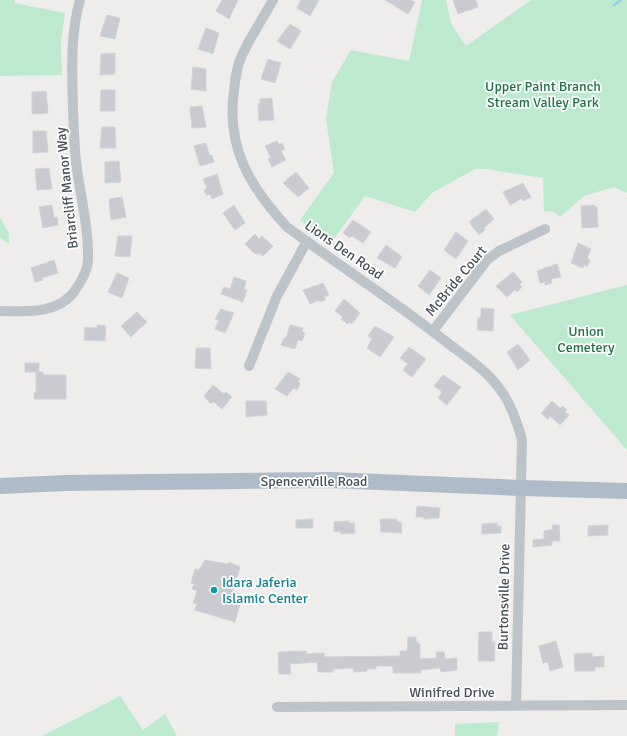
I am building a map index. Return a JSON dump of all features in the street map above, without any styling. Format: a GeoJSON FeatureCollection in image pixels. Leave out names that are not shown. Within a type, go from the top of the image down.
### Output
{"type":"FeatureCollection","features":[{"type":"Feature","properties":{"kind":"main road","name":"Spencerville Road"},"geometry":{"type":"LineString","coordinates":[[0,486],[66,483],[331,480],[627,491]]}},
{"type":"Feature","properties":{"kind":"street","name":"Briarcliff Manor Way"},"geometry":{"type":"LineString","coordinates":[[0,311],[44,311],[59,303],[73,294],[82,278],[88,261],[83,203],[76,167],[74,130],[72,57],[75,16],[80,0]]}},
{"type":"Feature","properties":{"kind":"street","name":"Lions Den Road"},"geometry":{"type":"LineString","coordinates":[[273,0],[241,57],[235,79],[232,102],[234,138],[243,162],[268,207],[287,227],[433,331],[481,370],[499,387],[512,409],[522,440],[520,488]]}},
{"type":"Feature","properties":{"kind":"street","name":"McBride Court"},"geometry":{"type":"LineString","coordinates":[[433,331],[487,260],[499,251],[545,229]]}},
{"type":"Feature","properties":{"kind":"street"},"geometry":{"type":"LineString","coordinates":[[248,366],[277,296],[307,241]]}},
{"type":"Feature","properties":{"kind":"street","name":"Burtonsville Drive"},"geometry":{"type":"LineString","coordinates":[[516,705],[520,488]]}},
{"type":"Feature","properties":{"kind":"street","name":"Winifred Drive"},"geometry":{"type":"LineString","coordinates":[[277,707],[627,705]]}},
{"type":"Feature","properties":{"kind":"green space"},"geometry":{"type":"Polygon","coordinates":[[[0,0],[15,0],[14,3],[65,13],[61,41],[62,75],[0,76],[0,0]]]}},
{"type":"Feature","properties":{"kind":"green space","name":"Upper Paint Branch Stream Valley Park"},"geometry":{"type":"Polygon","coordinates":[[[422,0],[446,0],[451,23],[466,46],[531,0],[627,0],[627,193],[614,187],[584,196],[560,217],[554,212],[544,211],[543,178],[487,169],[475,169],[432,193],[415,212],[365,196],[331,243],[300,220],[334,173],[326,119],[332,82],[351,50],[409,61],[422,0]]]}},
{"type":"Feature","properties":{"kind":"green space"},"geometry":{"type":"Polygon","coordinates":[[[0,217],[9,234],[9,244],[0,238],[0,217]]]}},
{"type":"Feature","properties":{"kind":"green space","name":"Union Cemetery"},"geometry":{"type":"Polygon","coordinates":[[[627,285],[627,450],[510,315],[627,285]]]}},
{"type":"Feature","properties":{"kind":"green space"},"geometry":{"type":"Polygon","coordinates":[[[120,696],[143,730],[165,714],[177,736],[42,736],[120,696]]]}},
{"type":"Feature","properties":{"kind":"green space"},"geometry":{"type":"Polygon","coordinates":[[[499,722],[497,736],[455,736],[455,724],[499,722]]]}},
{"type":"Feature","properties":{"kind":"building"},"geometry":{"type":"Polygon","coordinates":[[[222,0],[238,0],[229,19],[216,11],[222,0]]]}},
{"type":"Feature","properties":{"kind":"building"},"geometry":{"type":"Polygon","coordinates":[[[301,0],[319,0],[310,16],[297,8],[301,0]]]}},
{"type":"Feature","properties":{"kind":"building"},"geometry":{"type":"Polygon","coordinates":[[[385,0],[411,0],[415,2],[408,14],[385,0]]]}},
{"type":"Feature","properties":{"kind":"building"},"geometry":{"type":"Polygon","coordinates":[[[453,0],[476,0],[478,7],[458,14],[453,0]]]}},
{"type":"Feature","properties":{"kind":"building"},"geometry":{"type":"Polygon","coordinates":[[[107,15],[120,18],[115,39],[100,36],[107,15]]]}},
{"type":"Feature","properties":{"kind":"building"},"geometry":{"type":"Polygon","coordinates":[[[290,24],[301,31],[290,49],[277,41],[290,24]]]}},
{"type":"Feature","properties":{"kind":"building"},"geometry":{"type":"Polygon","coordinates":[[[206,28],[219,33],[213,54],[198,49],[206,28]]]}},
{"type":"Feature","properties":{"kind":"building"},"geometry":{"type":"Polygon","coordinates":[[[115,53],[115,74],[100,75],[101,54],[115,53]]]}},
{"type":"Feature","properties":{"kind":"building"},"geometry":{"type":"Polygon","coordinates":[[[268,59],[281,63],[275,83],[261,79],[268,59]]]}},
{"type":"Feature","properties":{"kind":"building"},"geometry":{"type":"Polygon","coordinates":[[[193,67],[206,69],[206,91],[191,89],[193,67]]]}},
{"type":"Feature","properties":{"kind":"building"},"geometry":{"type":"Polygon","coordinates":[[[101,90],[115,90],[115,111],[100,111],[101,90]]]}},
{"type":"Feature","properties":{"kind":"building"},"geometry":{"type":"Polygon","coordinates":[[[46,91],[48,113],[32,114],[32,92],[46,91]]]}},
{"type":"Feature","properties":{"kind":"building"},"geometry":{"type":"Polygon","coordinates":[[[272,98],[274,120],[259,121],[258,104],[260,104],[260,99],[272,98]]]}},
{"type":"Feature","properties":{"kind":"building"},"geometry":{"type":"Polygon","coordinates":[[[202,106],[206,127],[192,128],[190,107],[202,106]]]}},
{"type":"Feature","properties":{"kind":"building"},"geometry":{"type":"Polygon","coordinates":[[[102,127],[115,127],[116,148],[100,148],[102,127]]]}},
{"type":"Feature","properties":{"kind":"building"},"geometry":{"type":"Polygon","coordinates":[[[33,131],[46,131],[48,152],[33,153],[33,131]]]}},
{"type":"Feature","properties":{"kind":"building"},"geometry":{"type":"Polygon","coordinates":[[[277,141],[279,145],[282,143],[285,149],[281,151],[286,160],[272,167],[268,159],[271,158],[265,146],[277,141]]]}},
{"type":"Feature","properties":{"kind":"building"},"geometry":{"type":"Polygon","coordinates":[[[206,143],[209,155],[212,155],[214,162],[200,166],[194,146],[206,143]]]}},
{"type":"Feature","properties":{"kind":"building"},"geometry":{"type":"Polygon","coordinates":[[[119,161],[121,182],[105,183],[105,162],[119,161]]]}},
{"type":"Feature","properties":{"kind":"building"},"geometry":{"type":"Polygon","coordinates":[[[49,168],[52,189],[37,190],[35,169],[49,168]]]}},
{"type":"Feature","properties":{"kind":"building"},"geometry":{"type":"Polygon","coordinates":[[[296,172],[309,188],[298,197],[283,183],[296,172]]]}},
{"type":"Feature","properties":{"kind":"building"},"geometry":{"type":"Polygon","coordinates":[[[217,174],[223,194],[212,199],[210,194],[207,196],[204,190],[207,188],[203,179],[217,174]]]}},
{"type":"Feature","properties":{"kind":"building"},"geometry":{"type":"Polygon","coordinates":[[[523,183],[531,197],[523,201],[522,198],[510,205],[503,192],[523,183]]]}},
{"type":"Feature","properties":{"kind":"building"},"geometry":{"type":"Polygon","coordinates":[[[122,197],[126,217],[111,220],[109,199],[122,197]]]}},
{"type":"Feature","properties":{"kind":"building"},"geometry":{"type":"Polygon","coordinates":[[[52,205],[54,218],[57,217],[58,225],[43,228],[39,207],[52,205]]]}},
{"type":"Feature","properties":{"kind":"building"},"geometry":{"type":"Polygon","coordinates":[[[234,205],[245,223],[235,230],[223,213],[234,205]]]}},
{"type":"Feature","properties":{"kind":"building"},"geometry":{"type":"Polygon","coordinates":[[[595,205],[595,207],[597,207],[598,227],[582,228],[581,206],[595,205]]]}},
{"type":"Feature","properties":{"kind":"building"},"geometry":{"type":"Polygon","coordinates":[[[486,209],[494,219],[479,235],[469,222],[486,209]]]}},
{"type":"Feature","properties":{"kind":"building"},"geometry":{"type":"Polygon","coordinates":[[[353,220],[371,232],[363,243],[352,236],[350,238],[343,233],[353,220]]]}},
{"type":"Feature","properties":{"kind":"building"},"geometry":{"type":"Polygon","coordinates":[[[456,232],[468,241],[456,259],[444,250],[456,232]]]}},
{"type":"Feature","properties":{"kind":"building"},"geometry":{"type":"Polygon","coordinates":[[[255,234],[259,239],[262,236],[273,246],[263,256],[259,253],[254,253],[245,244],[255,234]]]}},
{"type":"Feature","properties":{"kind":"building"},"geometry":{"type":"Polygon","coordinates":[[[118,236],[132,236],[130,257],[115,256],[118,236]]]}},
{"type":"Feature","properties":{"kind":"building"},"geometry":{"type":"Polygon","coordinates":[[[578,243],[591,249],[587,258],[590,260],[587,267],[584,265],[583,268],[571,263],[578,243]]]}},
{"type":"Feature","properties":{"kind":"building"},"geometry":{"type":"Polygon","coordinates":[[[386,245],[402,257],[395,268],[377,258],[386,245]]]}},
{"type":"Feature","properties":{"kind":"building"},"geometry":{"type":"Polygon","coordinates":[[[54,260],[58,273],[35,282],[31,268],[54,260]]]}},
{"type":"Feature","properties":{"kind":"building"},"geometry":{"type":"Polygon","coordinates":[[[557,264],[561,277],[551,279],[552,283],[545,285],[545,282],[540,283],[537,271],[557,264]]]}},
{"type":"Feature","properties":{"kind":"building"},"geometry":{"type":"Polygon","coordinates":[[[430,270],[441,278],[429,295],[418,286],[430,270]]]}},
{"type":"Feature","properties":{"kind":"building"},"geometry":{"type":"Polygon","coordinates":[[[513,272],[522,282],[519,285],[522,287],[517,292],[515,290],[507,297],[496,286],[513,272]]]}},
{"type":"Feature","properties":{"kind":"building"},"geometry":{"type":"Polygon","coordinates":[[[117,273],[129,278],[122,298],[108,292],[117,273]]]}},
{"type":"Feature","properties":{"kind":"building"},"geometry":{"type":"Polygon","coordinates":[[[234,277],[246,281],[244,289],[247,290],[243,302],[221,294],[224,287],[230,289],[234,277]]]}},
{"type":"Feature","properties":{"kind":"building"},"geometry":{"type":"Polygon","coordinates":[[[323,283],[329,295],[324,297],[326,300],[320,302],[319,300],[310,304],[303,290],[323,283]]]}},
{"type":"Feature","properties":{"kind":"building"},"geometry":{"type":"Polygon","coordinates":[[[344,299],[360,313],[352,324],[349,322],[348,324],[341,319],[343,317],[335,311],[344,299]]]}},
{"type":"Feature","properties":{"kind":"building"},"geometry":{"type":"Polygon","coordinates":[[[481,308],[494,309],[493,331],[477,330],[478,317],[481,318],[481,308]]]}},
{"type":"Feature","properties":{"kind":"building"},"geometry":{"type":"Polygon","coordinates":[[[221,309],[234,313],[225,333],[215,329],[219,320],[215,319],[221,309]]]}},
{"type":"Feature","properties":{"kind":"building"},"geometry":{"type":"Polygon","coordinates":[[[137,312],[147,322],[131,337],[121,326],[137,312]]]}},
{"type":"Feature","properties":{"kind":"building"},"geometry":{"type":"Polygon","coordinates":[[[97,325],[106,326],[105,341],[84,340],[85,327],[97,328],[97,325]]]}},
{"type":"Feature","properties":{"kind":"building"},"geometry":{"type":"Polygon","coordinates":[[[290,325],[303,328],[302,332],[305,333],[302,341],[298,340],[295,349],[281,345],[284,338],[286,338],[290,325]]]}},
{"type":"Feature","properties":{"kind":"building"},"geometry":{"type":"Polygon","coordinates":[[[375,326],[394,337],[380,357],[367,348],[372,339],[368,336],[375,326]]]}},
{"type":"Feature","properties":{"kind":"building"},"geometry":{"type":"Polygon","coordinates":[[[518,344],[530,360],[518,370],[507,352],[518,344]]]}},
{"type":"Feature","properties":{"kind":"building"},"geometry":{"type":"Polygon","coordinates":[[[409,347],[426,359],[412,377],[403,370],[408,364],[400,358],[409,347]]]}},
{"type":"Feature","properties":{"kind":"building"},"geometry":{"type":"Polygon","coordinates":[[[196,348],[210,348],[211,369],[195,368],[196,348]]]}},
{"type":"Feature","properties":{"kind":"building"},"geometry":{"type":"Polygon","coordinates":[[[25,363],[39,363],[39,372],[25,372],[25,363]]]}},
{"type":"Feature","properties":{"kind":"building"},"geometry":{"type":"Polygon","coordinates":[[[36,372],[43,372],[43,375],[66,375],[66,399],[34,399],[34,393],[36,392],[36,372]]]}},
{"type":"Feature","properties":{"kind":"building"},"geometry":{"type":"Polygon","coordinates":[[[288,372],[300,379],[298,382],[300,384],[297,390],[294,388],[287,396],[275,389],[288,372]]]}},
{"type":"Feature","properties":{"kind":"building"},"geometry":{"type":"Polygon","coordinates":[[[443,375],[461,387],[447,405],[438,398],[442,392],[434,386],[443,375]]]}},
{"type":"Feature","properties":{"kind":"building"},"geometry":{"type":"Polygon","coordinates":[[[213,385],[224,394],[226,392],[232,397],[222,409],[215,403],[212,402],[211,404],[204,396],[213,385]]]}},
{"type":"Feature","properties":{"kind":"building"},"geometry":{"type":"Polygon","coordinates":[[[246,401],[266,401],[267,415],[246,417],[246,401]]]}},
{"type":"Feature","properties":{"kind":"building"},"geometry":{"type":"Polygon","coordinates":[[[552,401],[560,408],[563,406],[567,410],[565,412],[569,415],[560,425],[550,416],[548,419],[541,413],[552,401]]]}},
{"type":"Feature","properties":{"kind":"building"},"geometry":{"type":"Polygon","coordinates":[[[417,506],[440,508],[439,518],[424,519],[424,517],[416,517],[417,506]]]}},
{"type":"Feature","properties":{"kind":"building"},"geometry":{"type":"Polygon","coordinates":[[[313,519],[313,528],[296,528],[296,520],[313,519]]]}},
{"type":"Feature","properties":{"kind":"building"},"geometry":{"type":"Polygon","coordinates":[[[380,519],[397,519],[397,522],[401,522],[402,533],[381,532],[380,519]]]}},
{"type":"Feature","properties":{"kind":"building"},"geometry":{"type":"Polygon","coordinates":[[[349,521],[349,523],[354,523],[355,533],[341,534],[340,531],[334,532],[334,522],[349,521]]]}},
{"type":"Feature","properties":{"kind":"building"},"geometry":{"type":"Polygon","coordinates":[[[497,523],[497,526],[501,526],[501,533],[482,534],[482,524],[497,523]]]}},
{"type":"Feature","properties":{"kind":"building"},"geometry":{"type":"Polygon","coordinates":[[[552,525],[559,525],[560,541],[552,541],[552,545],[533,547],[533,540],[544,539],[544,531],[553,529],[552,525]]]}},
{"type":"Feature","properties":{"kind":"building"},"geometry":{"type":"Polygon","coordinates":[[[608,525],[608,535],[588,536],[588,526],[608,525]]]}},
{"type":"Feature","properties":{"kind":"building","name":"Idara Jaferia Islamic Center"},"geometry":{"type":"Polygon","coordinates":[[[205,560],[228,564],[229,562],[240,567],[232,594],[242,597],[235,622],[195,610],[197,604],[193,603],[197,591],[192,589],[194,584],[191,583],[195,569],[199,570],[205,560]]]}},
{"type":"Feature","properties":{"kind":"building"},"geometry":{"type":"Polygon","coordinates":[[[479,632],[492,632],[492,642],[495,642],[494,661],[478,661],[479,632]]]}},
{"type":"Feature","properties":{"kind":"building"},"geometry":{"type":"Polygon","coordinates":[[[408,637],[416,637],[416,641],[420,644],[420,659],[437,658],[436,652],[444,652],[445,659],[457,658],[457,670],[441,672],[440,668],[420,670],[421,673],[393,673],[393,666],[376,666],[376,669],[367,669],[367,671],[354,672],[353,668],[333,669],[333,672],[318,672],[317,662],[290,664],[291,674],[279,674],[278,652],[306,651],[306,654],[324,653],[325,657],[400,656],[400,651],[407,651],[408,637]]]}},
{"type":"Feature","properties":{"kind":"building"},"geometry":{"type":"Polygon","coordinates":[[[556,641],[563,667],[550,671],[548,662],[543,663],[539,646],[556,641]]]}},
{"type":"Feature","properties":{"kind":"building"},"geometry":{"type":"Polygon","coordinates":[[[592,653],[592,657],[604,656],[604,667],[595,667],[595,671],[575,671],[574,654],[592,653]]]}},
{"type":"Feature","properties":{"kind":"waterway"},"geometry":{"type":"LineString","coordinates":[[614,5],[621,0]]}},
{"type":"Feature","properties":{"kind":"place","name":"Idara Jaferia Islamic Center"},"geometry":{"type":"Point","coordinates":[214,590]}}]}
